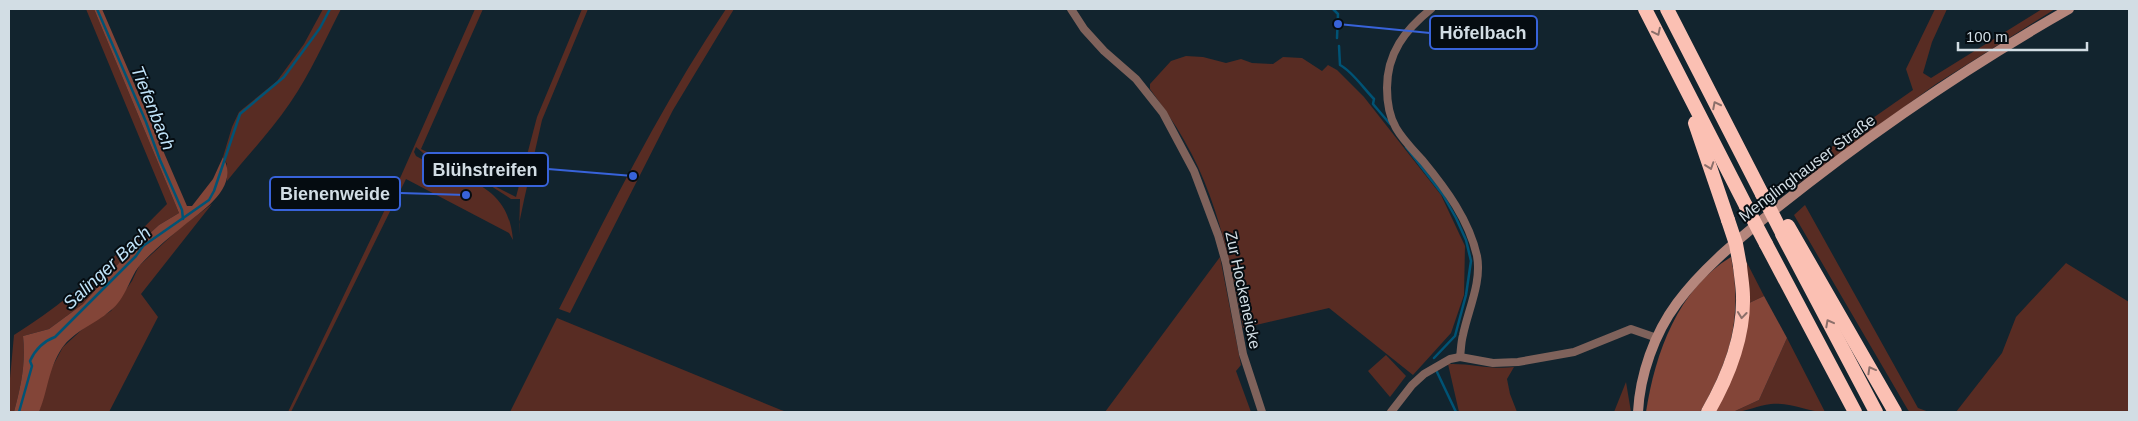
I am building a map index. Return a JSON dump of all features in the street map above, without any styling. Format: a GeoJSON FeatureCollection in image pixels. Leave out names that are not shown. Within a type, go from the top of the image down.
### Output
{"type":"FeatureCollection","features":[{"type":"Feature","properties":{"kind":"highway"},"geometry":{"type":"LineString","coordinates":[[1645,9],[1855,412]]}},
{"type":"Feature","properties":{"kind":"highway"},"geometry":{"type":"LineString","coordinates":[[1667,9],[1760,190],[1895,412]]}},
{"type":"Feature","properties":{"kind":"highway"},"geometry":{"type":"LineString","coordinates":[[1668,55],[1705,149],[1736,244],[1740,266],[1743,298],[1738,339],[1724,380],[1708,412]]}},
{"type":"Feature","properties":{"kind":"highway"},"geometry":{"type":"LineString","coordinates":[[1785,229],[1876,412]]}},
{"type":"Feature","properties":{"kind":"street","name":"Zur Hockeneicke"},"geometry":{"type":"LineString","coordinates":[[1071,9],[1084,29],[1104,51],[1136,79],[1163,113],[1194,171],[1218,235],[1226,263],[1243,354],[1262,412]]}},
{"type":"Feature","properties":{"kind":"street"},"geometry":{"type":"LineString","coordinates":[[1431,9],[1414,22],[1392,53],[1387,78],[1387,100],[1390,115],[1397,130],[1452,200],[1472,238],[1478,272],[1462,336],[1460,357]]}},
{"type":"Feature","properties":{"kind":"street","name":"Menglinghauser Straße"},"geometry":{"type":"LineString","coordinates":[[1638,412],[1639,397],[1648,361],[1657,338],[1675,305],[1698,276],[1720,254],[1796,193],[1914,106],[2030,31],[2068,9]]}},
{"type":"Feature","properties":{"kind":"street"},"geometry":{"type":"LineString","coordinates":[[1391,412],[1412,385],[1424,374],[1450,359],[1460,357],[1494,363],[1518,362],[1574,352],[1626,329],[1636,329],[1657,338]]}},
{"type":"Feature","properties":{"kind":"shaded area"},"geometry":{"type":"Polygon","coordinates":[[[86,9],[94,9],[179,213],[159,225],[126,255],[83,304],[49,329],[23,336],[24,356],[21,384],[14,412],[9,412],[14,335],[57,306],[95,274],[167,204],[86,9]]]}},
{"type":"Feature","properties":{"kind":"shaded area"},"geometry":{"type":"Polygon","coordinates":[[[94,9],[102,9],[187,206],[192,206],[213,179],[223,157],[227,168],[227,179],[223,189],[207,207],[165,241],[141,264],[116,306],[72,337],[62,348],[51,372],[39,412],[14,412],[22,374],[24,356],[23,336],[49,329],[83,304],[126,255],[159,225],[179,213],[94,9]]]}},
{"type":"Feature","properties":{"kind":"shaded area"},"geometry":{"type":"Polygon","coordinates":[[[323,9],[341,9],[317,57],[290,103],[227,181],[227,164],[223,157],[232,127],[239,112],[277,81],[304,44],[323,9]]]}},
{"type":"Feature","properties":{"kind":"shaded area"},"geometry":{"type":"Polygon","coordinates":[[[475,9],[483,9],[421,149],[516,197],[537,117],[582,9],[588,9],[542,120],[519,222],[520,199],[511,199],[491,186],[429,158],[416,147],[414,152],[416,156],[479,185],[492,194],[502,205],[509,220],[513,240],[509,233],[406,179],[291,412],[288,412],[401,176],[475,9]]]}},
{"type":"Feature","properties":{"kind":"shaded area"},"geometry":{"type":"Polygon","coordinates":[[[726,9],[734,9],[673,110],[570,313],[559,309],[659,119],[726,9]]]}},
{"type":"Feature","properties":{"kind":"shaded area"},"geometry":{"type":"Polygon","coordinates":[[[1935,9],[1947,9],[1932,42],[1923,73],[1931,78],[2042,9],[2055,9],[1936,84],[1795,186],[1790,176],[1913,90],[1906,69],[1935,9]]]}},
{"type":"Feature","properties":{"kind":"shaded area"},"geometry":{"type":"Polygon","coordinates":[[[1186,56],[1203,57],[1226,63],[1241,59],[1252,63],[1273,64],[1283,57],[1302,58],[1322,71],[1328,65],[1337,70],[1364,97],[1441,195],[1465,246],[1464,295],[1451,333],[1413,375],[1329,308],[1243,328],[1228,256],[1214,207],[1196,162],[1180,133],[1150,89],[1150,84],[1171,61],[1186,56]]]}},
{"type":"Feature","properties":{"kind":"shaded area"},"geometry":{"type":"Polygon","coordinates":[[[212,204],[141,294],[158,317],[109,412],[39,412],[50,371],[63,347],[86,326],[111,311],[132,281],[139,266],[180,228],[212,204]]]}},
{"type":"Feature","properties":{"kind":"shaded area"},"geometry":{"type":"Polygon","coordinates":[[[1805,205],[1918,408],[1929,412],[1910,412],[1908,410],[1794,215],[1805,205]]]}},
{"type":"Feature","properties":{"kind":"shaded area"},"geometry":{"type":"Polygon","coordinates":[[[1220,257],[1241,365],[1236,371],[1251,412],[1105,412],[1220,257]]]}},
{"type":"Feature","properties":{"kind":"shaded area"},"geometry":{"type":"Polygon","coordinates":[[[1731,257],[1735,300],[1731,338],[1719,374],[1700,412],[1646,412],[1656,367],[1672,324],[1697,286],[1712,270],[1731,257]]]}},
{"type":"Feature","properties":{"kind":"shaded area"},"geometry":{"type":"Polygon","coordinates":[[[1744,257],[1764,296],[1747,304],[1744,257]]]}},
{"type":"Feature","properties":{"kind":"shaded area"},"geometry":{"type":"Polygon","coordinates":[[[2066,263],[2129,302],[2129,412],[1956,412],[2002,353],[2016,317],[2066,263]]]}},
{"type":"Feature","properties":{"kind":"shaded area"},"geometry":{"type":"Polygon","coordinates":[[[1764,296],[1787,338],[1759,400],[1733,412],[1715,412],[1747,304],[1764,296]]]}},
{"type":"Feature","properties":{"kind":"shaded area"},"geometry":{"type":"Polygon","coordinates":[[[557,318],[781,410],[787,412],[510,412],[557,318]]]}},
{"type":"Feature","properties":{"kind":"shaded area"},"geometry":{"type":"Polygon","coordinates":[[[1787,338],[1825,412],[1779,404],[1733,412],[1759,400],[1787,338]]]}},
{"type":"Feature","properties":{"kind":"shaded area"},"geometry":{"type":"Polygon","coordinates":[[[1386,355],[1406,376],[1390,397],[1368,371],[1386,355]]]}},
{"type":"Feature","properties":{"kind":"shaded area"},"geometry":{"type":"Polygon","coordinates":[[[1448,364],[1498,368],[1514,367],[1507,379],[1517,412],[1459,412],[1448,364]]]}},
{"type":"Feature","properties":{"kind":"shaded area"},"geometry":{"type":"Polygon","coordinates":[[[1626,382],[1631,412],[1614,412],[1626,382]]]}},
{"type":"Feature","properties":{"kind":"waterway","name":"Tiefenbach"},"geometry":{"type":"LineString","coordinates":[[97,9],[146,122],[182,210],[183,219]]}},
{"type":"Feature","properties":{"kind":"waterway","name":"Salinger Bach"},"geometry":{"type":"LineString","coordinates":[[19,412],[32,366],[30,361],[34,353],[40,346],[55,337],[136,256],[143,246],[209,200],[214,191],[240,114],[284,77],[320,28],[330,9]]}},
{"type":"Feature","properties":{"kind":"waterway"},"geometry":{"type":"LineString","coordinates":[[1333,9],[1338,14],[1337,38]]}},
{"type":"Feature","properties":{"kind":"waterway"},"geometry":{"type":"LineString","coordinates":[[1339,46],[1340,65],[1374,99],[1373,104],[1390,124]]}},
{"type":"Feature","properties":{"kind":"waterway"},"geometry":{"type":"LineString","coordinates":[[1406,147],[1443,195],[1466,240],[1471,261],[1466,295],[1455,336],[1434,358]]}},
{"type":"Feature","properties":{"kind":"waterway"},"geometry":{"type":"LineString","coordinates":[[1437,372],[1456,412]]}},
{"type":"Feature","properties":{"kind":"place","name":"Höfelbach"},"geometry":{"type":"Point","coordinates":[1338,24]}},
{"type":"Feature","properties":{"kind":"place","name":"Blühstreifen"},"geometry":{"type":"Point","coordinates":[633,176]}},
{"type":"Feature","properties":{"kind":"place","name":"Bienenweide"},"geometry":{"type":"Point","coordinates":[466,195]}}]}
